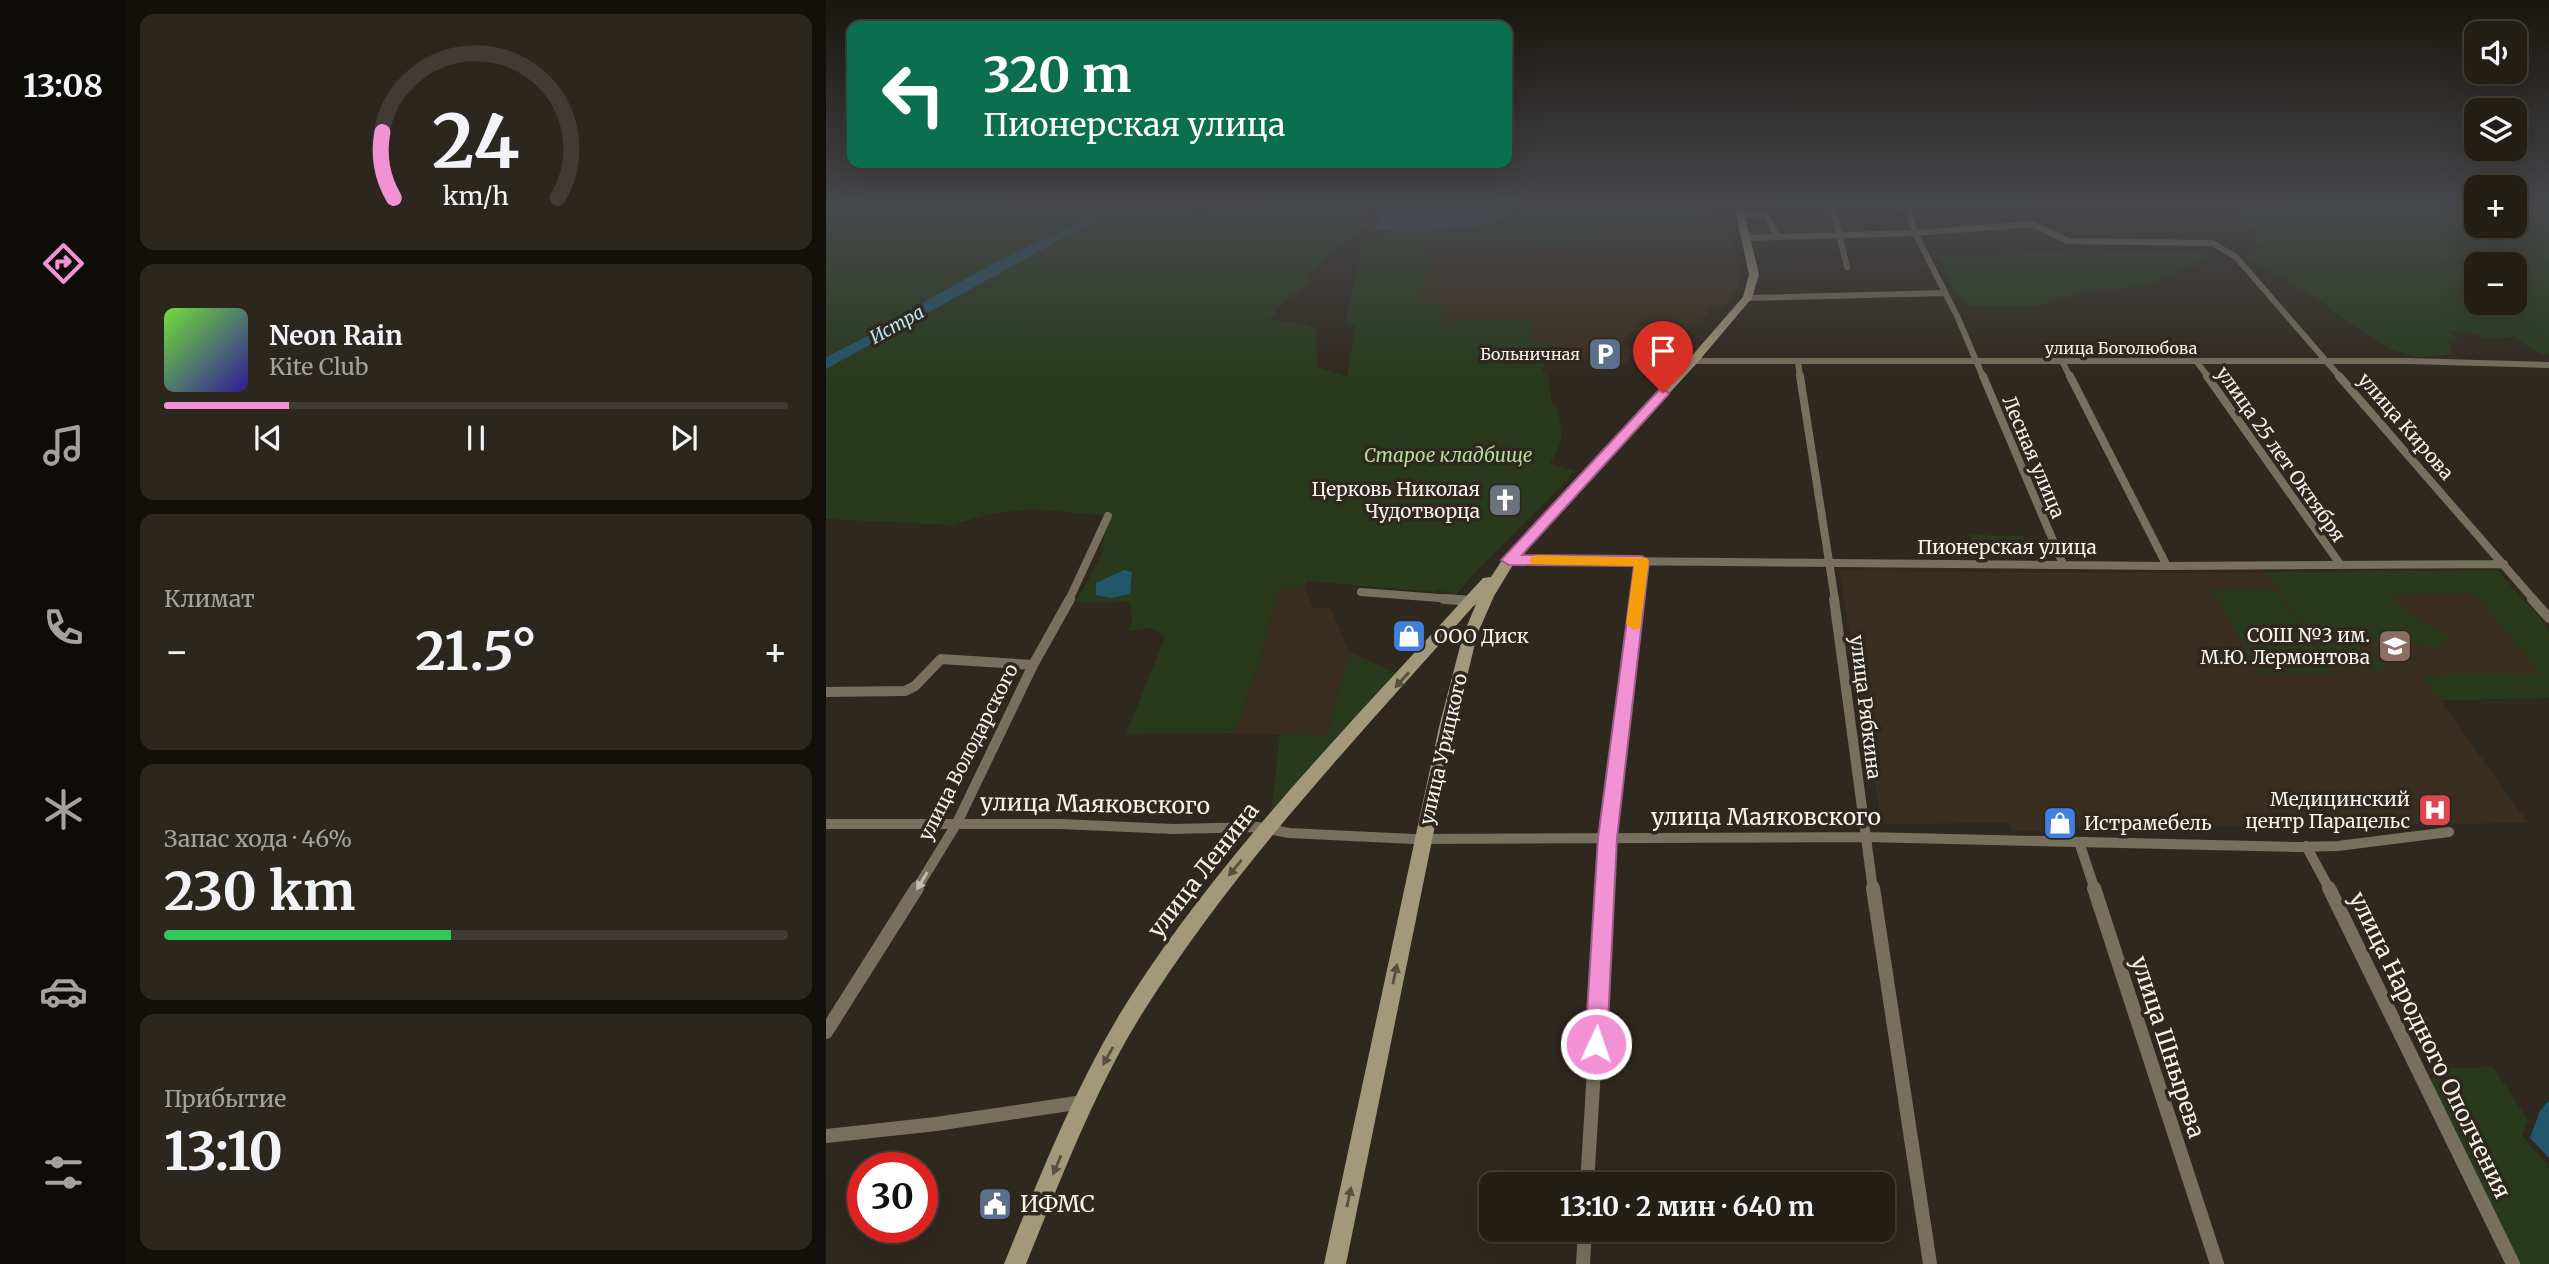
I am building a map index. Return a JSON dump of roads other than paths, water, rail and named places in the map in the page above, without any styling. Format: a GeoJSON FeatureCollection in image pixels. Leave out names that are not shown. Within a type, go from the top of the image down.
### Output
{"type":"FeatureCollection","features":[{"type":"Feature","properties":{"kind":"street"},"geometry":{"type":"LineString","coordinates":[[1751,264],[1754,274],[1747,298],[1945,293]]}},
{"type":"Feature","properties":{"kind":"street"},"geometry":{"type":"LineString","coordinates":[[1846,264],[1847,268]]}},
{"type":"Feature","properties":{"kind":"street","name":"Лесная улица"},"geometry":{"type":"LineString","coordinates":[[1930,264],[2063,564]]}},
{"type":"Feature","properties":{"kind":"street","name":"улица Кирова"},"geometry":{"type":"LineString","coordinates":[[2242,264],[2549,618]]}},
{"type":"Feature","properties":{"kind":"street","name":"улица Урицкого"},"geometry":{"type":"LineString","coordinates":[[1335,1264],[1423,839],[1477,602],[1509,560],[1693,361],[1747,298]]}},
{"type":"Feature","properties":{"kind":"street","name":"улица Боголюбова"},"geometry":{"type":"LineString","coordinates":[[1693,361],[2328,361],[2549,365]]}},
{"type":"Feature","properties":{"kind":"street","name":"улица Рябкина"},"geometry":{"type":"LineString","coordinates":[[1798,362],[1830,564],[1865,837],[1930,1264]]}},
{"type":"Feature","properties":{"kind":"street","name":"улица 25 лет Октября"},"geometry":{"type":"LineString","coordinates":[[2197,362],[2340,564]]}},
{"type":"Feature","properties":{"kind":"street"},"geometry":{"type":"LineString","coordinates":[[2063,363],[2167,566]]}},
{"type":"Feature","properties":{"kind":"street","name":"улица Володарского"},"geometry":{"type":"LineString","coordinates":[[826,1032],[873,962],[957,823],[1033,665],[1083,578],[1108,516]]}},
{"type":"Feature","properties":{"kind":"street","name":"Пионерская улица"},"geometry":{"type":"LineString","coordinates":[[1509,560],[2167,566],[2504,564]]}},
{"type":"Feature","properties":{"kind":"street"},"geometry":{"type":"LineString","coordinates":[[1588,1172],[1608,838],[1642,561]]}},
{"type":"Feature","properties":{"kind":"street"},"geometry":{"type":"LineString","coordinates":[[1360,592],[1477,602]]}},
{"type":"Feature","properties":{"kind":"street","name":"улица Ленина"},"geometry":{"type":"LineString","coordinates":[[1015,1264],[1083,1101],[1137,1004],[1192,923],[1266,830],[1452,624],[1477,602]]}},
{"type":"Feature","properties":{"kind":"street"},"geometry":{"type":"LineString","coordinates":[[1452,624],[1467,617],[1471,625],[1470,635]]}},
{"type":"Feature","properties":{"kind":"street"},"geometry":{"type":"LineString","coordinates":[[826,692],[905,691],[915,686],[941,659],[1033,665]]}},
{"type":"Feature","properties":{"kind":"street","name":"улица Маяковского"},"geometry":{"type":"LineString","coordinates":[[826,824],[957,823],[1173,829],[1258,827],[1289,833],[1423,839],[1865,837],[2306,846],[2338,846],[2449,832]]}},
{"type":"Feature","properties":{"kind":"street","name":"улица Шнырева"},"geometry":{"type":"LineString","coordinates":[[2079,842],[2217,1264]]}},
{"type":"Feature","properties":{"kind":"street","name":"улица Народного Ополчения"},"geometry":{"type":"LineString","coordinates":[[2306,846],[2339,905],[2513,1264]]}},
{"type":"Feature","properties":{"kind":"street"},"geometry":{"type":"LineString","coordinates":[[826,1136],[936,1125],[1083,1101]]}},
{"type":"Feature","properties":{"kind":"street"},"geometry":{"type":"LineString","coordinates":[[1583,1264],[1584,1242]]}},
{"type":"Feature","properties":{"kind":"water","name":"Истра"},"geometry":{"type":"Polygon","coordinates":[[[993,264],[1016,264],[826,369],[826,357],[891,324],[932,297],[993,264]]]}},
{"type":"Feature","properties":{"kind":"water"},"geometry":{"type":"Polygon","coordinates":[[[1124,570],[1132,572],[1130,594],[1112,598],[1096,595],[1096,583],[1124,570]]]}},
{"type":"Feature","properties":{"kind":"water"},"geometry":{"type":"Polygon","coordinates":[[[2549,1100],[2549,1158],[2530,1138],[2540,1111],[2549,1100]]]}},
{"type":"Feature","properties":{"kind":"place","name":"Больничная"},"geometry":{"type":"Point","coordinates":[1605,354]}},
{"type":"Feature","properties":{"kind":"place","name":"Церковь Николая Чудотворца"},"geometry":{"type":"Point","coordinates":[1505,500]}},
{"type":"Feature","properties":{"kind":"place","name":"ООО Диск"},"geometry":{"type":"Point","coordinates":[1409,636]}},
{"type":"Feature","properties":{"kind":"place","name":"СОШ №3 им. М.Ю. Лермонтова"},"geometry":{"type":"Point","coordinates":[2395,646]}},
{"type":"Feature","properties":{"kind":"place","name":"Медицинский центр Парацельс"},"geometry":{"type":"Point","coordinates":[2435,810]}},
{"type":"Feature","properties":{"kind":"place","name":"Истрамебель"},"geometry":{"type":"Point","coordinates":[2060,823]}},
{"type":"Feature","properties":{"kind":"place","name":"ИФМС"},"geometry":{"type":"Point","coordinates":[995,1204]}},
{"type":"Feature","properties":{"kind":"park label","name":"Старое кладбище"},"geometry":{"type":"Point","coordinates":[1448,455]}}]}
